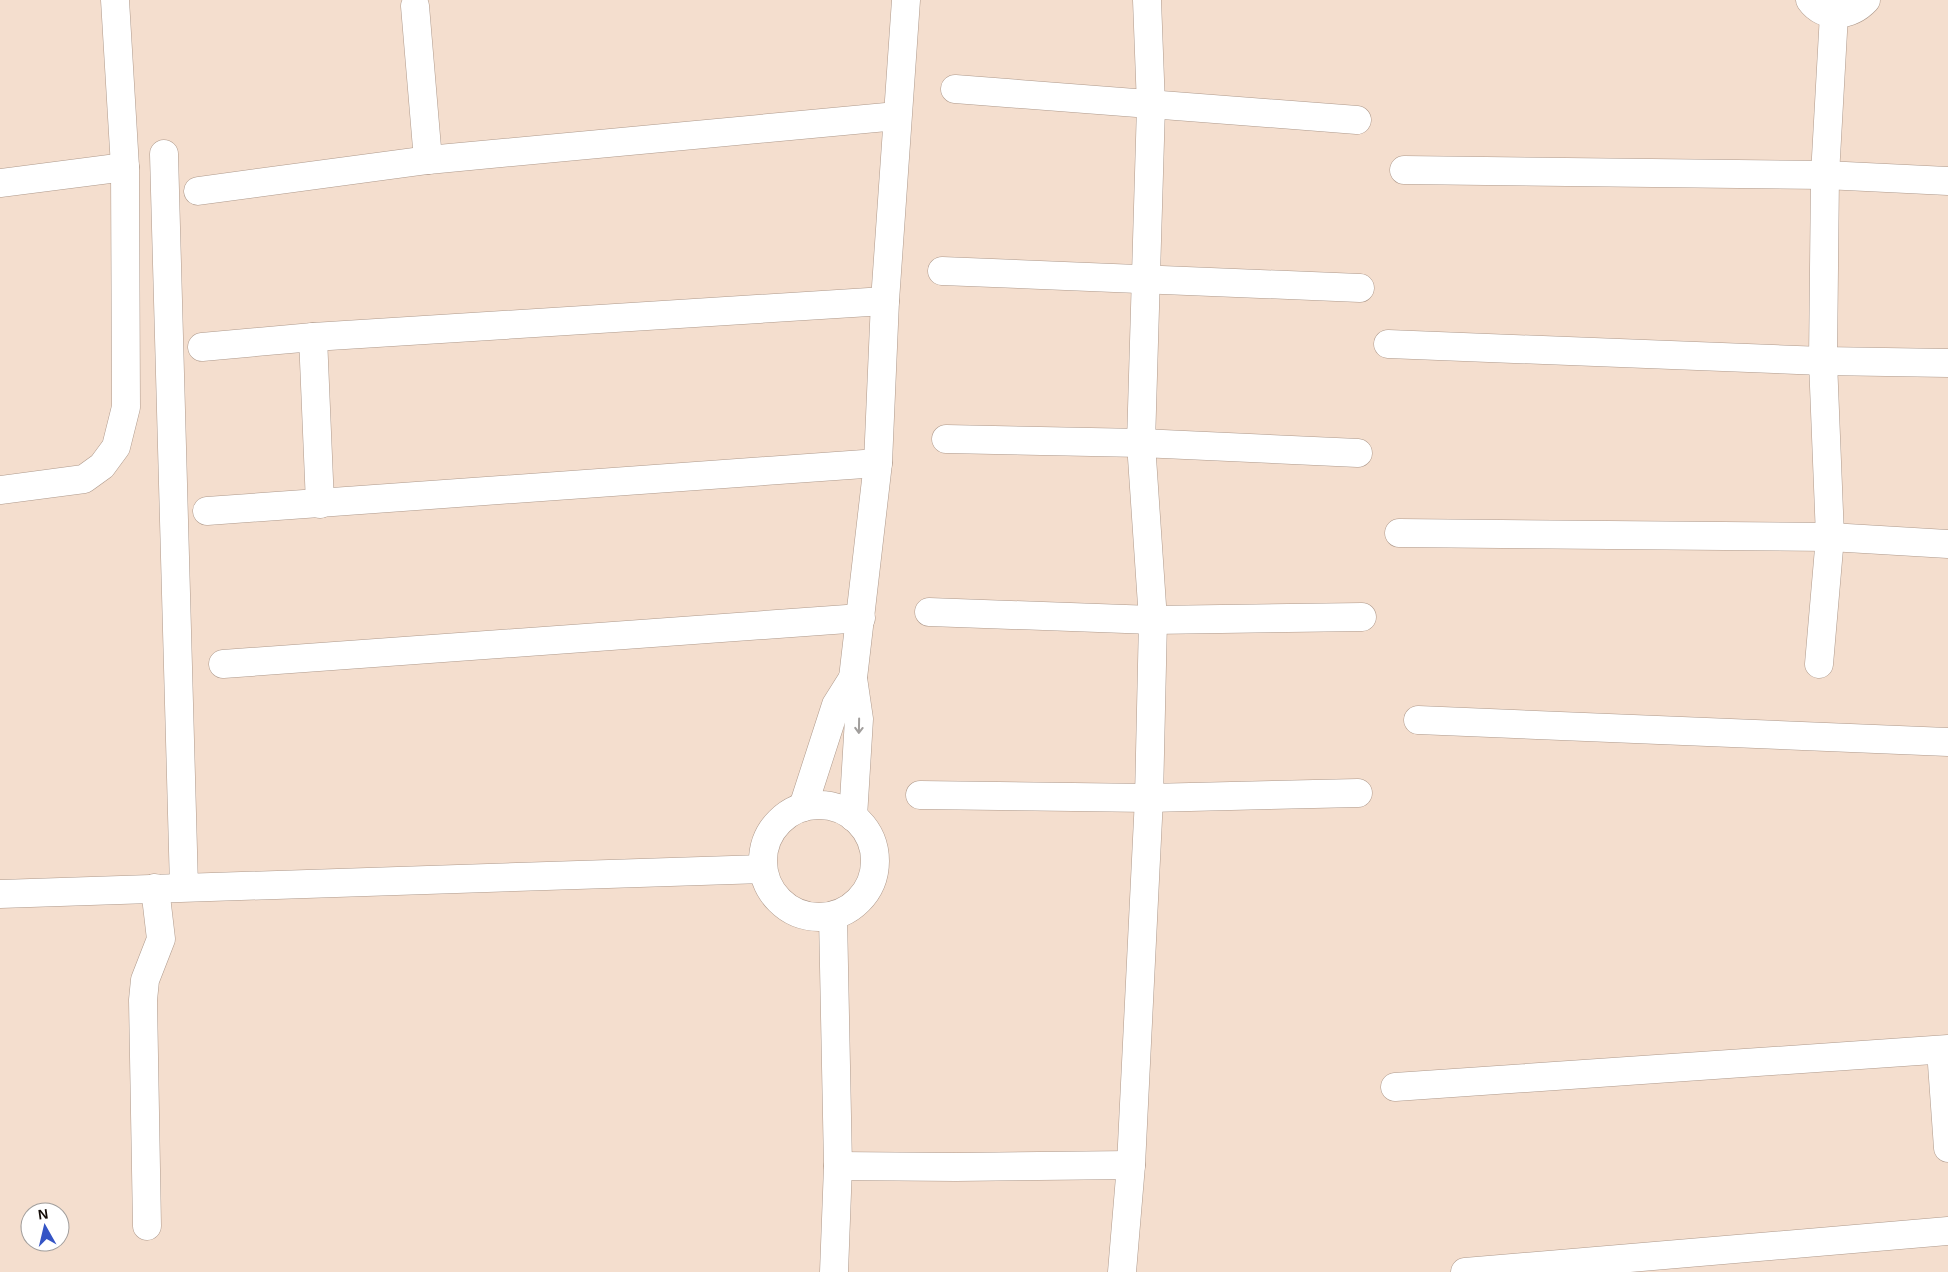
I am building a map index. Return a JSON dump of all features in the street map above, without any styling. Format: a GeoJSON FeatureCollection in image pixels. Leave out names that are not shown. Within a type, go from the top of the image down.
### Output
{"type":"FeatureCollection","features":[{"type":"Feature","properties":{"kind":"street"},"geometry":{"type":"LineString","coordinates":[[0,490],[84,479],[102,466],[116,447],[126,407],[125,167],[115,0]]}},
{"type":"Feature","properties":{"kind":"street"},"geometry":{"type":"LineString","coordinates":[[853,817],[859,719],[853,678],[878,463],[885,301],[906,0]]}},
{"type":"Feature","properties":{"kind":"street"},"geometry":{"type":"LineString","coordinates":[[1122,1272],[1131,1165],[1149,798],[1154,620],[1141,443],[1151,106],[1147,0]]}},
{"type":"Feature","properties":{"kind":"street"},"geometry":{"type":"LineString","coordinates":[[1810,0],[1822,10],[1834,14],[1847,13],[1858,8],[1866,0]]}},
{"type":"Feature","properties":{"kind":"street"},"geometry":{"type":"LineString","coordinates":[[415,6],[428,160]]}},
{"type":"Feature","properties":{"kind":"street"},"geometry":{"type":"LineString","coordinates":[[1819,664],[1830,537],[1823,361],[1825,175],[1834,14]]}},
{"type":"Feature","properties":{"kind":"street"},"geometry":{"type":"LineString","coordinates":[[955,89],[1151,106],[1357,120]]}},
{"type":"Feature","properties":{"kind":"street"},"geometry":{"type":"LineString","coordinates":[[198,190],[428,160],[898,116]]}},
{"type":"Feature","properties":{"kind":"street"},"geometry":{"type":"LineString","coordinates":[[164,154],[184,887]]}},
{"type":"Feature","properties":{"kind":"street"},"geometry":{"type":"LineString","coordinates":[[0,183],[125,167]]}},
{"type":"Feature","properties":{"kind":"street"},"geometry":{"type":"LineString","coordinates":[[1404,170],[1825,175],[1948,181]]}},
{"type":"Feature","properties":{"kind":"street"},"geometry":{"type":"LineString","coordinates":[[942,271],[1360,288]]}},
{"type":"Feature","properties":{"kind":"street"},"geometry":{"type":"LineString","coordinates":[[202,347],[313,337],[885,301]]}},
{"type":"Feature","properties":{"kind":"street"},"geometry":{"type":"LineString","coordinates":[[313,337],[320,504]]}},
{"type":"Feature","properties":{"kind":"street"},"geometry":{"type":"LineString","coordinates":[[1388,344],[1823,361],[1948,362]]}},
{"type":"Feature","properties":{"kind":"street"},"geometry":{"type":"LineString","coordinates":[[946,439],[1141,443],[1358,453]]}},
{"type":"Feature","properties":{"kind":"street"},"geometry":{"type":"LineString","coordinates":[[207,511],[878,463]]}},
{"type":"Feature","properties":{"kind":"street"},"geometry":{"type":"LineString","coordinates":[[1399,533],[1830,537],[1948,544]]}},
{"type":"Feature","properties":{"kind":"street"},"geometry":{"type":"LineString","coordinates":[[930,612],[1154,620],[1362,617]]}},
{"type":"Feature","properties":{"kind":"street"},"geometry":{"type":"LineString","coordinates":[[223,664],[861,618]]}},
{"type":"Feature","properties":{"kind":"street"},"geometry":{"type":"LineString","coordinates":[[803,807],[836,705],[853,678]]}},
{"type":"Feature","properties":{"kind":"street"},"geometry":{"type":"LineString","coordinates":[[1418,720],[1948,742]]}},
{"type":"Feature","properties":{"kind":"street"},"geometry":{"type":"LineString","coordinates":[[920,795],[1149,798],[1358,793]]}},
{"type":"Feature","properties":{"kind":"street"},"geometry":{"type":"LineString","coordinates":[[829,806],[853,817],[868,832],[875,852],[874,873],[866,892],[852,907],[833,916],[809,917],[788,908],[771,891],[763,869],[765,843],[780,821],[803,807],[829,806]]}},
{"type":"Feature","properties":{"kind":"street"},"geometry":{"type":"LineString","coordinates":[[0,894],[763,869]]}},
{"type":"Feature","properties":{"kind":"street"},"geometry":{"type":"LineString","coordinates":[[146,1226],[143,1000],[145,980],[161,939],[155,888]]}},
{"type":"Feature","properties":{"kind":"street"},"geometry":{"type":"LineString","coordinates":[[832,1272],[838,1166],[833,916]]}},
{"type":"Feature","properties":{"kind":"street"},"geometry":{"type":"LineString","coordinates":[[1395,1087],[1944,1050],[1948,1148]]}},
{"type":"Feature","properties":{"kind":"street"},"geometry":{"type":"LineString","coordinates":[[838,1166],[1131,1165]]}},
{"type":"Feature","properties":{"kind":"street"},"geometry":{"type":"LineString","coordinates":[[1466,1272],[1725,1261],[1948,1231]]}}]}
